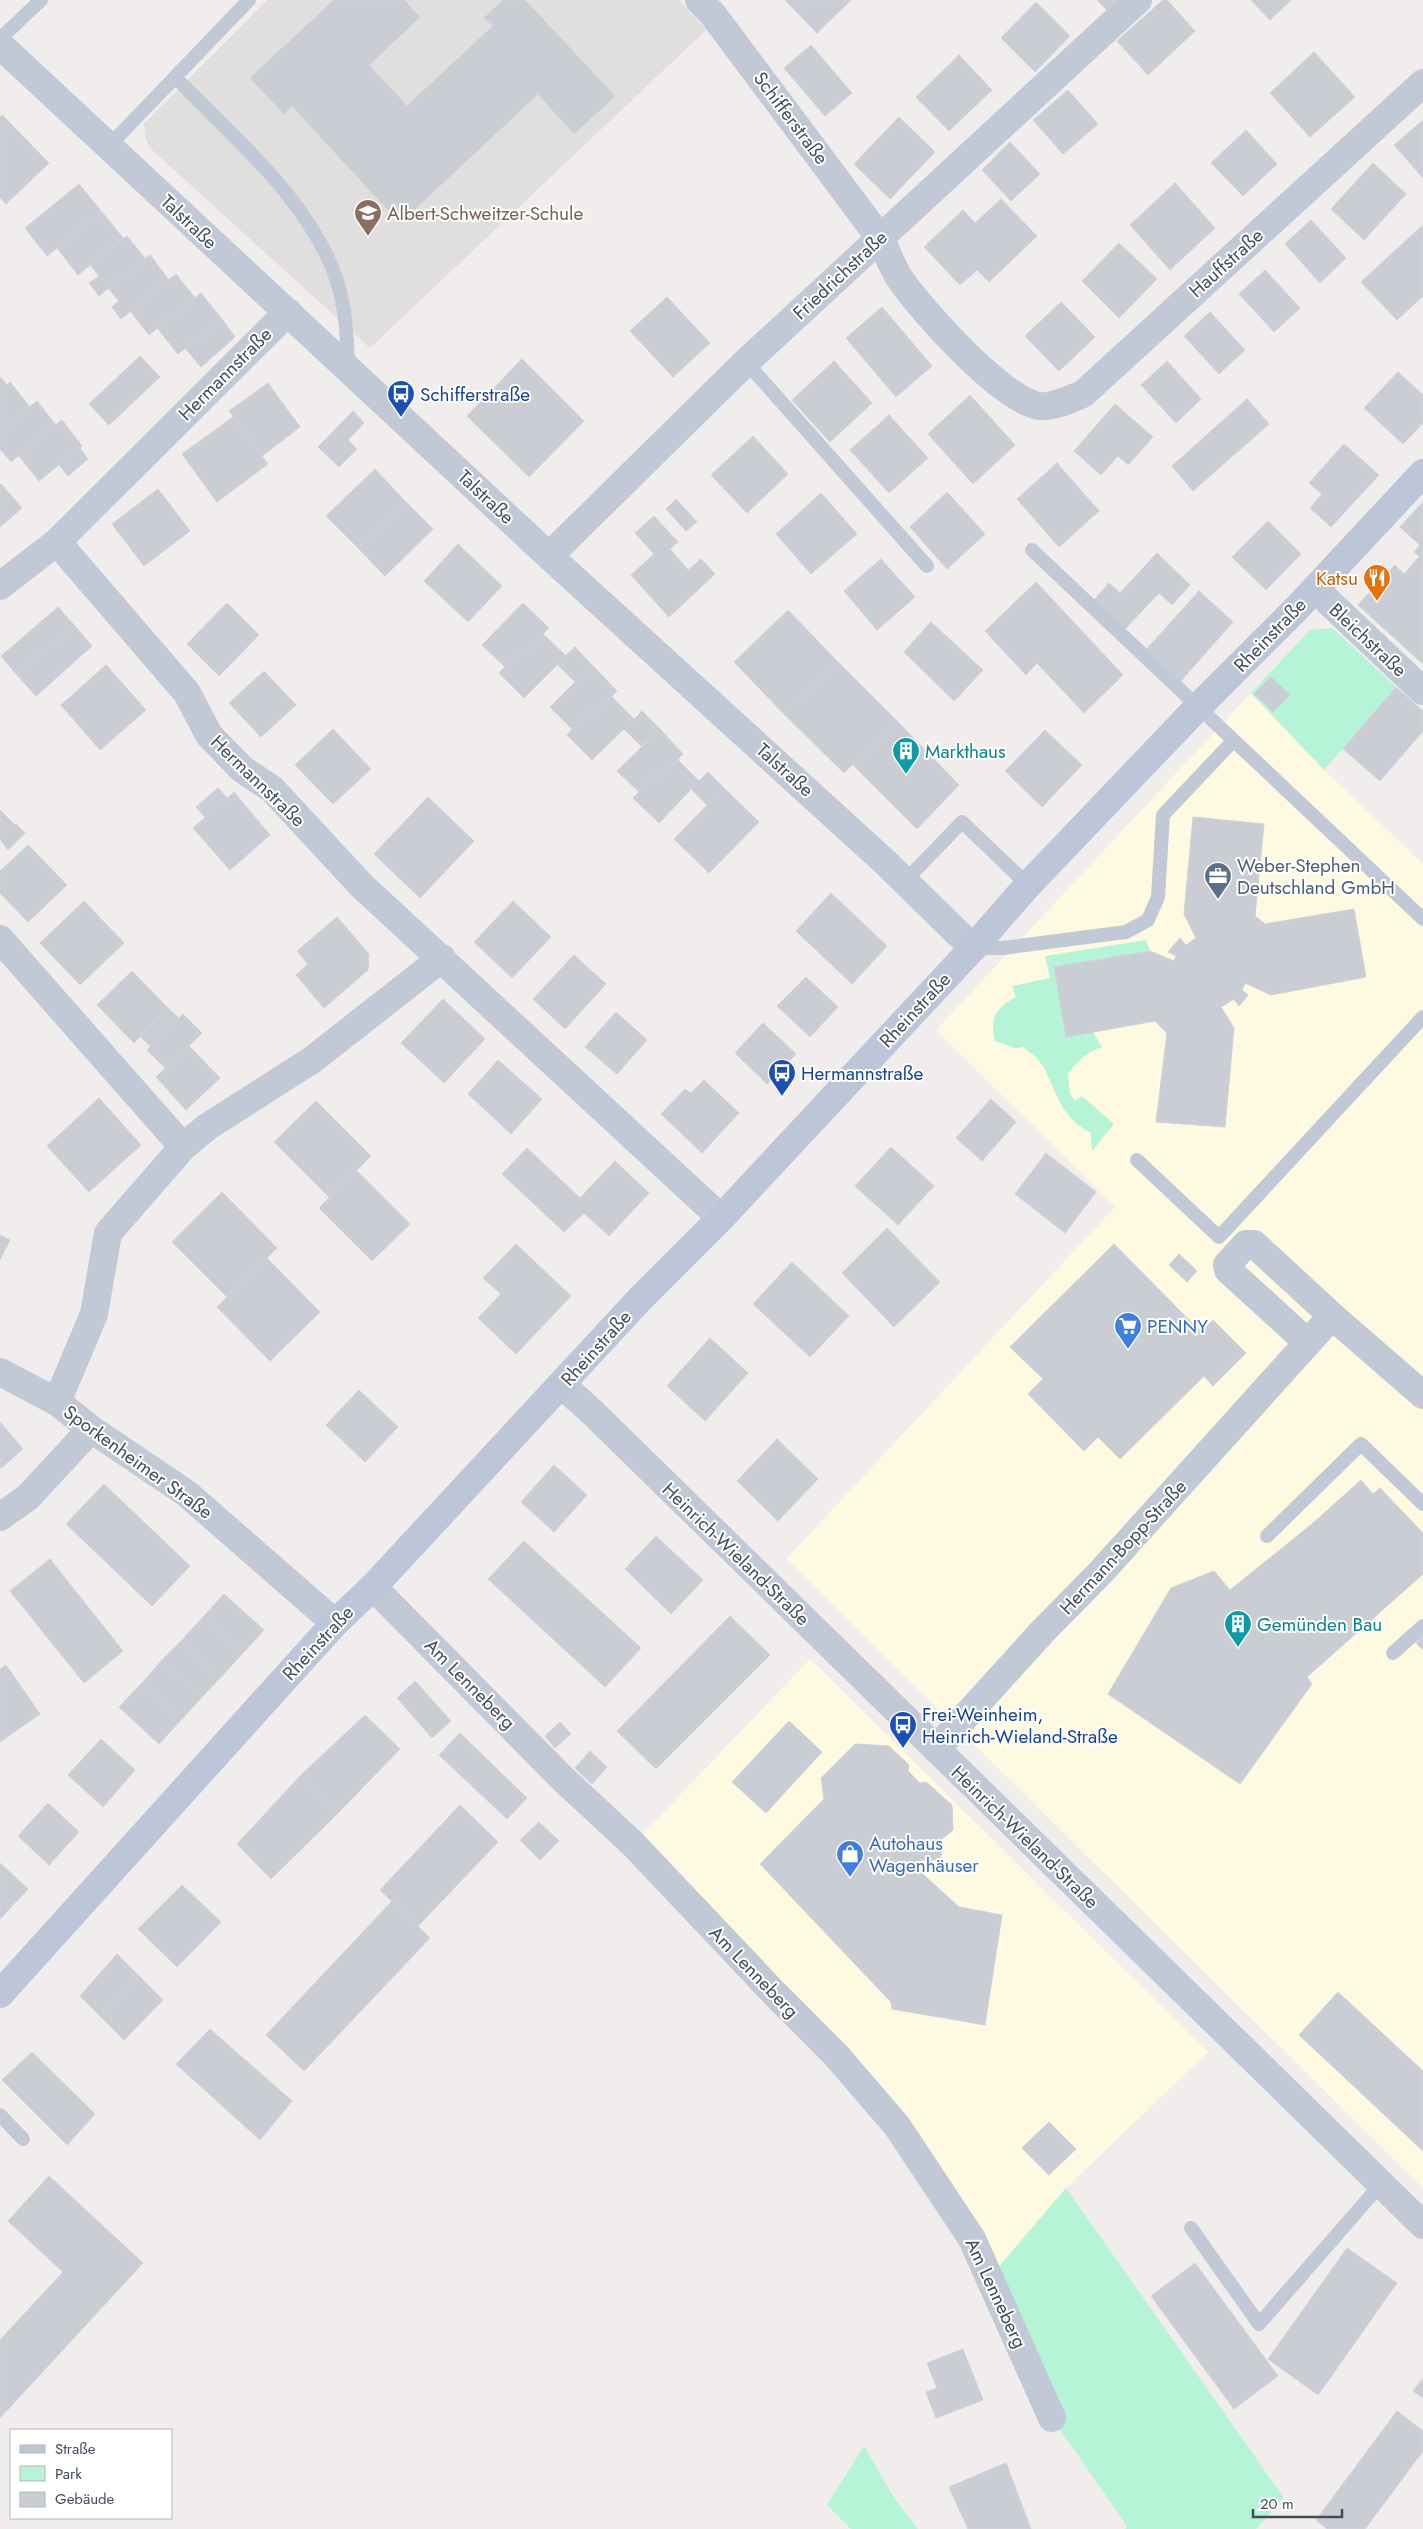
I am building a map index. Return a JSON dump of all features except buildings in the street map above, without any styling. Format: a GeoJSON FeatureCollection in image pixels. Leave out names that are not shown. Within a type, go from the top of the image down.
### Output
{"type":"FeatureCollection","features":[{"type":"Feature","properties":{"kind":"street","name":"Friedrichstraße"},"geometry":{"type":"LineString","coordinates":[[549,556],[746,362],[1138,0]]}},
{"type":"Feature","properties":{"kind":"street","name":"Schifferstraße"},"geometry":{"type":"LineString","coordinates":[[711,10],[880,238],[899,278],[940,329],[1014,396]]}},
{"type":"Feature","properties":{"kind":"street","name":"Talstraße"},"geometry":{"type":"LineString","coordinates":[[0,45],[549,556],[905,881],[973,948]]}},
{"type":"Feature","properties":{"kind":"street","name":"Hauffstraße"},"geometry":{"type":"LineString","coordinates":[[1014,396],[1040,406],[1083,394],[1423,84]]}},
{"type":"Feature","properties":{"kind":"street","name":"Hermannstraße"},"geometry":{"type":"LineString","coordinates":[[0,586],[57,542],[288,312]]}},
{"type":"Feature","properties":{"kind":"street","name":"Rheinstraße"},"geometry":{"type":"LineString","coordinates":[[0,1994],[335,1624],[373,1587],[640,1299],[721,1218],[973,948],[1028,885],[1197,708],[1315,589],[1423,473]]}},
{"type":"Feature","properties":{"kind":"street","name":"Hermannstraße"},"geometry":{"type":"LineString","coordinates":[[57,542],[187,693],[209,735],[242,769],[272,789],[362,886],[721,1218]]}},
{"type":"Feature","properties":{"kind":"street","name":"Bleichstraße"},"geometry":{"type":"LineString","coordinates":[[1315,589],[1423,691]]}},
{"type":"Feature","properties":{"kind":"street"},"geometry":{"type":"LineString","coordinates":[[0,939],[183,1147]]}},
{"type":"Feature","properties":{"kind":"street"},"geometry":{"type":"LineString","coordinates":[[57,1402],[94,1314],[108,1233],[183,1147],[207,1127],[312,1060],[442,958]]}},
{"type":"Feature","properties":{"kind":"street"},"geometry":{"type":"LineString","coordinates":[[1308,1343],[1228,1270],[1227,1265],[1246,1244],[1254,1244],[1332,1316],[1423,1395]]}},
{"type":"Feature","properties":{"kind":"street","name":"Hermann-Bopp-Straße"},"geometry":{"type":"LineString","coordinates":[[936,1749],[1042,1632],[1101,1572],[1332,1316]]}},
{"type":"Feature","properties":{"kind":"street","name":"Sporkenheimer Straße"},"geometry":{"type":"LineString","coordinates":[[0,1372],[57,1402],[91,1429],[186,1493],[335,1624]]}},
{"type":"Feature","properties":{"kind":"street","name":"Heinrich-Wieland-Straße"},"geometry":{"type":"LineString","coordinates":[[562,1385],[1423,2225]]}},
{"type":"Feature","properties":{"kind":"street"},"geometry":{"type":"LineString","coordinates":[[0,1517],[28,1497],[91,1429]]}},
{"type":"Feature","properties":{"kind":"street","name":"Am Lenneberg"},"geometry":{"type":"LineString","coordinates":[[373,1587],[564,1779],[633,1844],[774,1993],[835,2054],[897,2126],[972,2239],[1052,2418]]}},
{"type":"Feature","properties":{"kind":"lane"},"geometry":{"type":"LineString","coordinates":[[0,39],[41,0]]}},
{"type":"Feature","properties":{"kind":"lane"},"geometry":{"type":"LineString","coordinates":[[108,147],[249,0]]}},
{"type":"Feature","properties":{"kind":"lane"},"geometry":{"type":"LineString","coordinates":[[175,77],[290,197],[321,242],[337,282],[346,326],[348,368]]}},
{"type":"Feature","properties":{"kind":"lane"},"geometry":{"type":"LineString","coordinates":[[746,362],[927,566]]}},
{"type":"Feature","properties":{"kind":"lane"},"geometry":{"type":"LineString","coordinates":[[1032,550],[1197,708],[1423,919]]}},
{"type":"Feature","properties":{"kind":"lane"},"geometry":{"type":"LineString","coordinates":[[973,948],[1003,948],[1126,932],[1148,920],[1158,897],[1163,815],[1232,741]]}},
{"type":"Feature","properties":{"kind":"lane"},"geometry":{"type":"LineString","coordinates":[[905,881],[962,822],[1028,885]]}},
{"type":"Feature","properties":{"kind":"lane"},"geometry":{"type":"LineString","coordinates":[[1137,1160],[1219,1236],[1423,1017]]}},
{"type":"Feature","properties":{"kind":"lane"},"geometry":{"type":"LineString","coordinates":[[1267,1536],[1361,1444],[1423,1504]]}},
{"type":"Feature","properties":{"kind":"lane"},"geometry":{"type":"LineString","coordinates":[[1393,1653],[1423,1626]]}},
{"type":"Feature","properties":{"kind":"lane"},"geometry":{"type":"LineString","coordinates":[[0,2114],[24,2138]]}},
{"type":"Feature","properties":{"kind":"lane"},"geometry":{"type":"LineString","coordinates":[[1190,2228],[1259,2324],[1381,2184]]}},
{"type":"Feature","properties":{"kind":"shaded area","name":"Albert-Schweitzer-Schule"},"geometry":{"type":"Polygon","coordinates":[[[267,0],[679,0],[706,30],[370,348],[151,149],[146,140],[144,124],[267,0]]]}},
{"type":"Feature","properties":{"kind":"shaded area"},"geometry":{"type":"Polygon","coordinates":[[[1251,693],[1324,770],[1423,864],[1423,2188],[786,1559],[1115,1207],[936,1030],[1251,693]]]}},
{"type":"Feature","properties":{"kind":"shaded area"},"geometry":{"type":"Polygon","coordinates":[[[810,1659],[1208,2052],[1066,2188],[990,2277],[946,2197],[633,1844],[810,1659]]]}},
{"type":"Feature","properties":{"kind":"green space"},"geometry":{"type":"Polygon","coordinates":[[[1332,628],[1396,687],[1324,770],[1251,693],[1310,630],[1332,628]]]}},
{"type":"Feature","properties":{"kind":"green space"},"geometry":{"type":"Polygon","coordinates":[[[1146,940],[1150,951],[1054,968],[1066,1037],[1093,1032],[1102,1047],[1083,1057],[1068,1074],[1070,1093],[1075,1101],[1082,1096],[1114,1124],[1092,1151],[1091,1133],[1080,1127],[1066,1112],[1040,1062],[1023,1047],[1015,1048],[995,1041],[993,1033],[994,1020],[1003,1005],[1016,997],[1012,986],[1050,978],[1045,956],[1146,940]]]}},
{"type":"Feature","properties":{"kind":"green space"},"geometry":{"type":"Polygon","coordinates":[[[1066,2188],[1284,2498],[1256,2529],[1125,2529],[1127,2526],[1052,2418],[990,2277],[1066,2188]]]}},
{"type":"Feature","properties":{"kind":"green space"},"geometry":{"type":"Polygon","coordinates":[[[864,2446],[894,2498],[918,2529],[851,2529],[827,2505],[864,2446]]]}},
{"type":"Feature","properties":{"kind":"place","name":"Albert-Schweitzer-Schule"},"geometry":{"type":"Point","coordinates":[368,237]}},
{"type":"Feature","properties":{"kind":"place","name":"Schifferstraße"},"geometry":{"type":"Point","coordinates":[401,418]}},
{"type":"Feature","properties":{"kind":"place","name":"Katsu"},"geometry":{"type":"Point","coordinates":[1377,602]}},
{"type":"Feature","properties":{"kind":"place","name":"Markthaus"},"geometry":{"type":"Point","coordinates":[906,775]}},
{"type":"Feature","properties":{"kind":"place","name":"Weber-Stephen Deutschland GmbH"},"geometry":{"type":"Point","coordinates":[1218,900]}},
{"type":"Feature","properties":{"kind":"place","name":"Hermannstraße"},"geometry":{"type":"Point","coordinates":[782,1097]}},
{"type":"Feature","properties":{"kind":"place","name":"PENNY"},"geometry":{"type":"Point","coordinates":[1128,1350]}},
{"type":"Feature","properties":{"kind":"place","name":"Gemünden Bau"},"geometry":{"type":"Point","coordinates":[1238,1648]}},
{"type":"Feature","properties":{"kind":"place","name":"Frei-Weinheim, Heinrich-Wieland-Straße"},"geometry":{"type":"Point","coordinates":[903,1749]}},
{"type":"Feature","properties":{"kind":"place","name":"Autohaus Wagenhäuser"},"geometry":{"type":"Point","coordinates":[850,1878]}}]}
